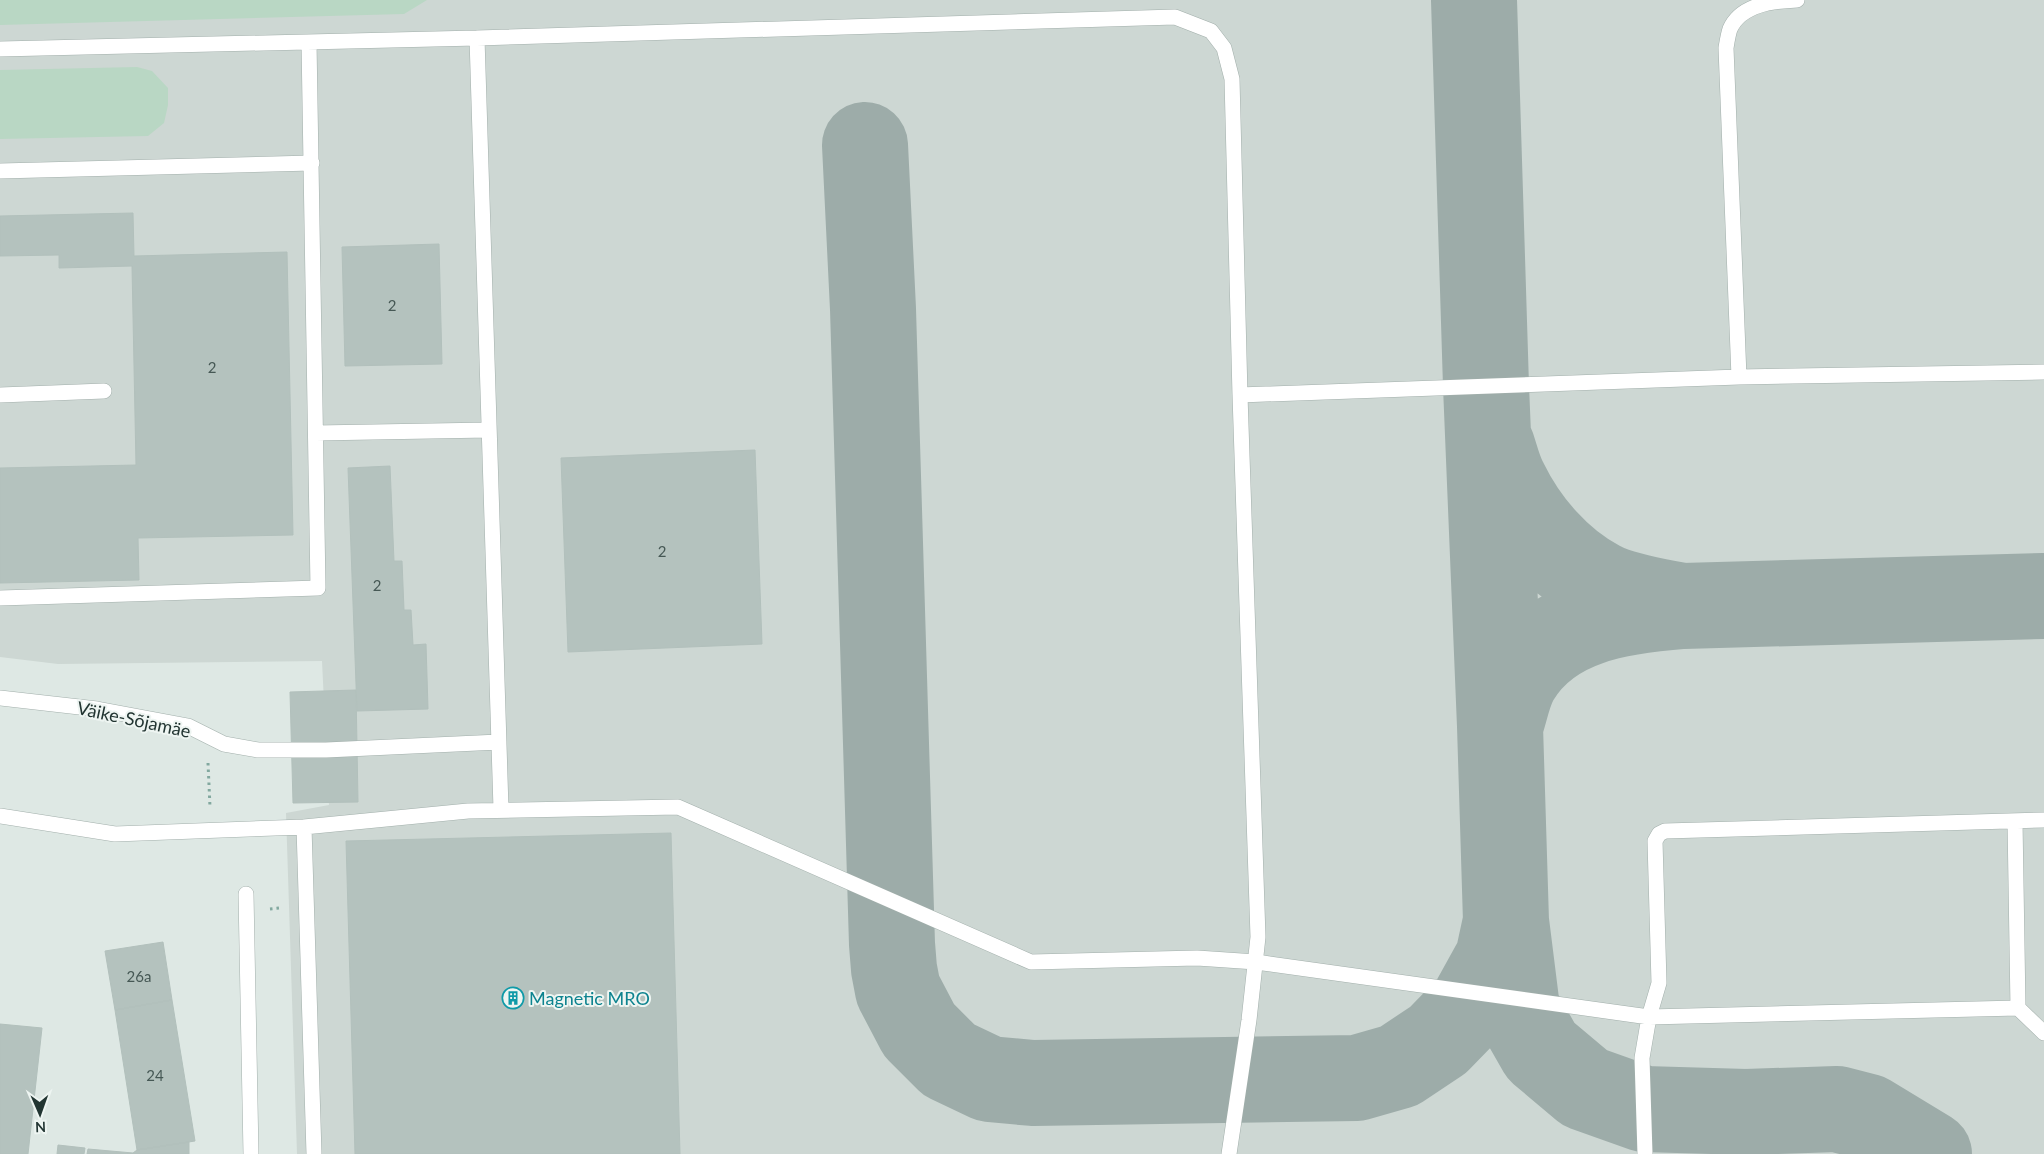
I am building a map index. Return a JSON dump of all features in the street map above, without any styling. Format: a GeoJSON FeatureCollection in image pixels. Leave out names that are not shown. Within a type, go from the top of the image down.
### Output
{"type":"FeatureCollection","features":[{"type":"Feature","properties":{"kind":"street"},"geometry":{"type":"LineString","coordinates":[[1739,377],[1726,48],[1731,27],[1743,13],[1770,1],[1797,0]]}},
{"type":"Feature","properties":{"kind":"street"},"geometry":{"type":"LineString","coordinates":[[0,49],[477,38],[1175,17],[1211,31],[1224,48],[1232,79],[1257,927],[1256,962],[1229,1154]]}},
{"type":"Feature","properties":{"kind":"street"},"geometry":{"type":"LineString","coordinates":[[477,38],[501,809]]}},
{"type":"Feature","properties":{"kind":"street"},"geometry":{"type":"LineString","coordinates":[[0,598],[318,588],[309,42]]}},
{"type":"Feature","properties":{"kind":"street"},"geometry":{"type":"LineString","coordinates":[[0,171],[312,164]]}},
{"type":"Feature","properties":{"kind":"street"},"geometry":{"type":"LineString","coordinates":[[1240,395],[1739,377],[2044,372]]}},
{"type":"Feature","properties":{"kind":"street"},"geometry":{"type":"LineString","coordinates":[[0,395],[104,391]]}},
{"type":"Feature","properties":{"kind":"street"},"geometry":{"type":"LineString","coordinates":[[316,433],[489,430]]}},
{"type":"Feature","properties":{"kind":"street","name":"Väike-Sõjamäe"},"geometry":{"type":"LineString","coordinates":[[0,698],[97,709],[188,726],[224,744],[258,750],[326,750],[499,742]]}},
{"type":"Feature","properties":{"kind":"street"},"geometry":{"type":"LineString","coordinates":[[0,816],[115,834],[304,827],[468,810],[678,808],[1031,962],[1197,958],[1256,962],[1649,1017],[2018,1008]]}},
{"type":"Feature","properties":{"kind":"street"},"geometry":{"type":"LineString","coordinates":[[1645,1154],[1642,1058],[1649,1017],[1659,982],[1656,841],[1659,834],[1665,831],[2044,820]]}},
{"type":"Feature","properties":{"kind":"street"},"geometry":{"type":"LineString","coordinates":[[2015,821],[2018,1008],[2044,1033]]}},
{"type":"Feature","properties":{"kind":"street"},"geometry":{"type":"LineString","coordinates":[[304,827],[314,1154]]}},
{"type":"Feature","properties":{"kind":"street"},"geometry":{"type":"LineString","coordinates":[[246,894],[251,1154]]}},
{"type":"Feature","properties":{"kind":"path"},"geometry":{"type":"LineString","coordinates":[[208,736],[210,808]]}},
{"type":"Feature","properties":{"kind":"shaded area"},"geometry":{"type":"Polygon","coordinates":[[[0,0],[2044,0],[2044,1154],[297,1154],[286,813],[329,805],[322,661],[58,664],[0,657],[0,0]]]}},
{"type":"Feature","properties":{"kind":"green space"},"geometry":{"type":"Polygon","coordinates":[[[0,0],[427,0],[404,14],[0,25],[0,0]]]}},
{"type":"Feature","properties":{"kind":"green space"},"geometry":{"type":"Polygon","coordinates":[[[137,67],[152,71],[168,88],[168,105],[164,123],[148,136],[0,139],[0,70],[137,67]]]}},
{"type":"Feature","properties":{"kind":"building"},"geometry":{"type":"Polygon","coordinates":[[[133,213],[134,256],[287,252],[293,535],[138,538],[139,580],[0,583],[0,468],[136,465],[132,266],[59,268],[59,255],[0,256],[0,216],[133,213]]]}},
{"type":"Feature","properties":{"kind":"building"},"geometry":{"type":"Polygon","coordinates":[[[439,244],[442,364],[345,366],[342,247],[439,244]]]}},
{"type":"Feature","properties":{"kind":"building"},"geometry":{"type":"Polygon","coordinates":[[[755,450],[762,644],[568,652],[561,458],[755,450]]]}},
{"type":"Feature","properties":{"kind":"building"},"geometry":{"type":"Polygon","coordinates":[[[390,466],[394,561],[402,561],[404,610],[411,610],[413,645],[426,644],[428,709],[357,711],[348,468],[390,466]]]}},
{"type":"Feature","properties":{"kind":"building"},"geometry":{"type":"Polygon","coordinates":[[[356,690],[358,802],[293,803],[290,692],[356,690]]]}},
{"type":"Feature","properties":{"kind":"building","name":"Magnetic MRO"},"geometry":{"type":"Polygon","coordinates":[[[671,833],[680,1154],[355,1154],[346,841],[671,833]]]}},
{"type":"Feature","properties":{"kind":"building"},"geometry":{"type":"Polygon","coordinates":[[[163,942],[172,1000],[115,1010],[105,951],[163,942]]]}},
{"type":"Feature","properties":{"kind":"building"},"geometry":{"type":"Polygon","coordinates":[[[172,1000],[195,1141],[137,1150],[115,1010],[172,1000]]]}},
{"type":"Feature","properties":{"kind":"building"},"geometry":{"type":"Polygon","coordinates":[[[0,1024],[42,1028],[28,1154],[0,1154],[0,1024]]]}},
{"type":"Feature","properties":{"kind":"building"},"geometry":{"type":"Polygon","coordinates":[[[189,1142],[189,1154],[87,1154],[88,1149],[133,1153],[137,1150],[189,1142]]]}},
{"type":"Feature","properties":{"kind":"building"},"geometry":{"type":"Polygon","coordinates":[[[58,1145],[85,1148],[84,1154],[57,1154],[58,1145]]]}},
{"type":"Feature","properties":{"kind":"taxiway"},"geometry":{"type":"LineString","coordinates":[[865,145],[873,309],[892,944],[898,990],[919,1030],[949,1060],[989,1079],[1033,1083],[1357,1078],[1399,1066],[1438,1040],[1472,1005],[1498,958],[1506,921],[1474,0]]}},
{"type":"Feature","properties":{"kind":"taxiway"},"geometry":{"type":"LineString","coordinates":[[1492,446],[1499,469],[1513,497],[1533,527],[1571,565],[1600,584],[1619,592],[1682,606]]}},
{"type":"Feature","properties":{"kind":"taxiway"},"geometry":{"type":"LineString","coordinates":[[1500,726],[1513,684],[1530,659],[1548,643],[1568,631],[1589,622],[1612,616],[1636,611],[1683,606],[2044,596]]}},
{"type":"Feature","properties":{"kind":"taxiway"},"geometry":{"type":"LineString","coordinates":[[1506,921],[1517,1009],[1541,1051],[1585,1088],[1644,1109],[1746,1112],[1837,1109],[1868,1117],[1929,1154]]}},
{"type":"Feature","properties":{"kind":"place","name":"Magnetic MRO"},"geometry":{"type":"Point","coordinates":[513,998]}}]}
